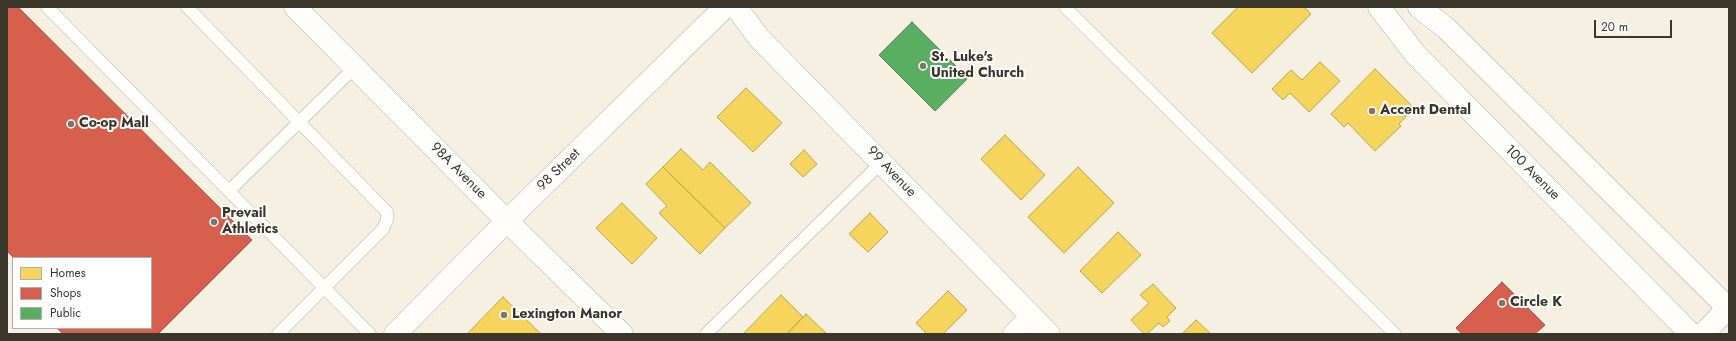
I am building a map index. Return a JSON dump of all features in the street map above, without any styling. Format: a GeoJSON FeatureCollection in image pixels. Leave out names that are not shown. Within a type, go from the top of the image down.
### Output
{"type":"FeatureCollection","features":[{"type":"Feature","properties":{"kind":"street","name":"98A Avenue"},"geometry":{"type":"LineString","coordinates":[[295,7],[507,221],[622,334]]}},
{"type":"Feature","properties":{"kind":"street","name":"98 Street"},"geometry":{"type":"LineString","coordinates":[[395,334],[507,221],[725,7]]}},
{"type":"Feature","properties":{"kind":"street","name":"99 Avenue"},"geometry":{"type":"LineString","coordinates":[[736,7],[759,38],[1049,334]]}},
{"type":"Feature","properties":{"kind":"street","name":"100 Avenue"},"geometry":{"type":"LineString","coordinates":[[1379,7],[1416,55],[1691,334]]}},
{"type":"Feature","properties":{"kind":"street"},"geometry":{"type":"LineString","coordinates":[[1419,7],[1446,28],[1729,308],[1703,334]]}},
{"type":"Feature","properties":{"kind":"street"},"geometry":{"type":"LineString","coordinates":[[1014,334],[1032,317]]}},
{"type":"Feature","properties":{"kind":"lane"},"geometry":{"type":"LineString","coordinates":[[47,7],[230,190],[370,334]]}},
{"type":"Feature","properties":{"kind":"lane"},"geometry":{"type":"LineString","coordinates":[[187,7],[386,212],[387,220],[383,229],[278,334]]}},
{"type":"Feature","properties":{"kind":"lane"},"geometry":{"type":"LineString","coordinates":[[1065,7],[1395,334]]}},
{"type":"Feature","properties":{"kind":"lane"},"geometry":{"type":"LineString","coordinates":[[230,190],[355,67]]}},
{"type":"Feature","properties":{"kind":"lane"},"geometry":{"type":"LineString","coordinates":[[706,334],[882,162]]}},
{"type":"Feature","properties":{"kind":"building: Homes"},"geometry":{"type":"Polygon","coordinates":[[[1238,7],[1304,7],[1311,14],[1252,73],[1212,33],[1238,7]]]}},
{"type":"Feature","properties":{"kind":"building: Homes"},"geometry":{"type":"Polygon","coordinates":[[[1320,62],[1340,81],[1309,112],[1290,93],[1283,100],[1272,89],[1291,70],[1302,80],[1320,62]]]}},
{"type":"Feature","properties":{"kind":"building: Homes","name":"Accent Dental"},"geometry":{"type":"Polygon","coordinates":[[[1375,69],[1414,108],[1399,124],[1401,126],[1375,151],[1348,123],[1344,127],[1331,114],[1375,69]]]}},
{"type":"Feature","properties":{"kind":"building: Homes"},"geometry":{"type":"Polygon","coordinates":[[[746,88],[782,123],[753,152],[717,117],[746,88]]]}},
{"type":"Feature","properties":{"kind":"building: Homes"},"geometry":{"type":"Polygon","coordinates":[[[1005,135],[1045,175],[1021,200],[981,159],[1005,135]]]}},
{"type":"Feature","properties":{"kind":"building: Homes"},"geometry":{"type":"Polygon","coordinates":[[[681,149],[703,170],[710,162],[751,203],[725,228],[663,167],[681,149]]]}},
{"type":"Feature","properties":{"kind":"building: Homes"},"geometry":{"type":"Polygon","coordinates":[[[804,150],[817,164],[803,177],[790,164],[804,150]]]}},
{"type":"Feature","properties":{"kind":"building: Homes"},"geometry":{"type":"Polygon","coordinates":[[[663,167],[725,228],[700,254],[659,213],[667,206],[646,184],[663,167]]]}},
{"type":"Feature","properties":{"kind":"building: Homes"},"geometry":{"type":"Polygon","coordinates":[[[1078,167],[1114,203],[1064,253],[1028,217],[1078,167]]]}},
{"type":"Feature","properties":{"kind":"building: Homes"},"geometry":{"type":"Polygon","coordinates":[[[622,203],[657,238],[632,264],[596,228],[622,203]]]}},
{"type":"Feature","properties":{"kind":"building: Homes"},"geometry":{"type":"Polygon","coordinates":[[[870,213],[888,232],[868,252],[849,234],[870,213]]]}},
{"type":"Feature","properties":{"kind":"building: Homes"},"geometry":{"type":"Polygon","coordinates":[[[1118,232],[1141,255],[1102,293],[1080,271],[1118,232]]]}},
{"type":"Feature","properties":{"kind":"building: Homes"},"geometry":{"type":"Polygon","coordinates":[[[1153,284],[1176,308],[1167,317],[1170,321],[1163,327],[1159,323],[1147,334],[1144,334],[1131,320],[1149,303],[1140,295],[1153,284]]]}},
{"type":"Feature","properties":{"kind":"building: Homes"},"geometry":{"type":"Polygon","coordinates":[[[948,291],[967,310],[943,334],[927,334],[916,323],[948,291]]]}},
{"type":"Feature","properties":{"kind":"building: Homes"},"geometry":{"type":"Polygon","coordinates":[[[781,295],[803,317],[787,334],[743,334],[781,295]]]}},
{"type":"Feature","properties":{"kind":"building: Homes","name":"Lexington Manor"},"geometry":{"type":"Polygon","coordinates":[[[503,297],[541,334],[467,334],[503,297]]]}},
{"type":"Feature","properties":{"kind":"building: Homes"},"geometry":{"type":"Polygon","coordinates":[[[806,314],[827,334],[787,334],[806,314]]]}},
{"type":"Feature","properties":{"kind":"building: Homes"},"geometry":{"type":"Polygon","coordinates":[[[1196,320],[1211,334],[1182,334],[1196,320]]]}},
{"type":"Feature","properties":{"kind":"building: Shops","name":"Co-op Mall"},"geometry":{"type":"Polygon","coordinates":[[[7,7],[18,7],[252,240],[158,334],[63,334],[58,329],[152,329],[152,257],[13,257],[7,251],[7,7]]]}},
{"type":"Feature","properties":{"kind":"building: Shops","name":"Circle K"},"geometry":{"type":"Polygon","coordinates":[[[1502,282],[1545,325],[1535,334],[1462,334],[1456,328],[1502,282]]]}},
{"type":"Feature","properties":{"kind":"building: Public","name":"St. Luke's United Church"},"geometry":{"type":"Polygon","coordinates":[[[912,22],[968,78],[935,111],[879,55],[912,22]]]}},
{"type":"Feature","properties":{"kind":"place","name":"St. Luke's United Church"},"geometry":{"type":"Point","coordinates":[923,66]}},
{"type":"Feature","properties":{"kind":"place","name":"Accent Dental"},"geometry":{"type":"Point","coordinates":[1372,111]}},
{"type":"Feature","properties":{"kind":"place","name":"Co-op Mall"},"geometry":{"type":"Point","coordinates":[71,124]}},
{"type":"Feature","properties":{"kind":"place","name":"Prevail Athletics"},"geometry":{"type":"Point","coordinates":[214,222]}},
{"type":"Feature","properties":{"kind":"place","name":"Circle K"},"geometry":{"type":"Point","coordinates":[1502,303]}},
{"type":"Feature","properties":{"kind":"place","name":"Lexington Manor"},"geometry":{"type":"Point","coordinates":[504,315]}}]}
